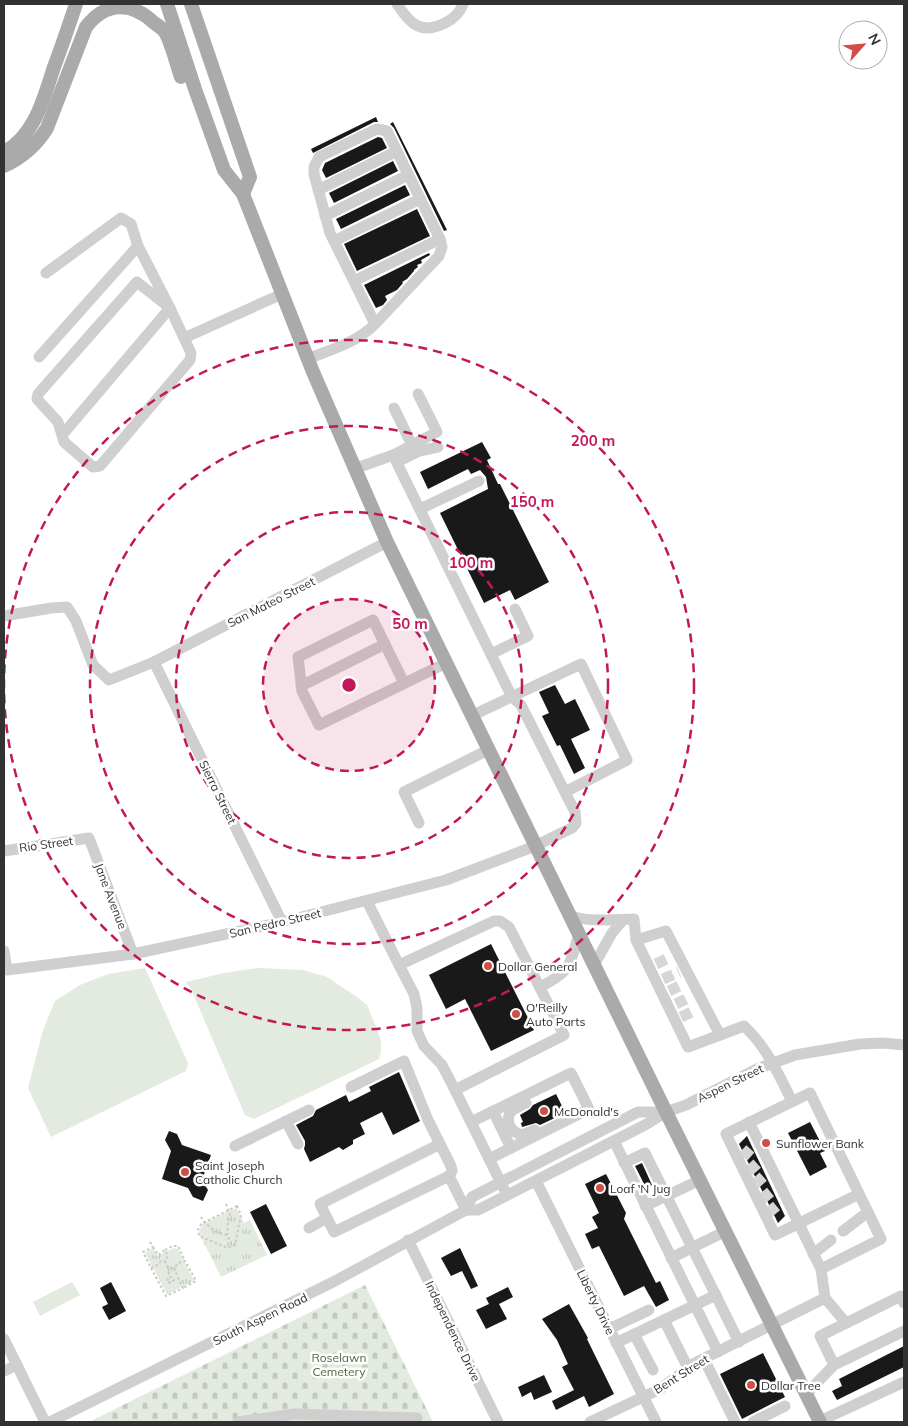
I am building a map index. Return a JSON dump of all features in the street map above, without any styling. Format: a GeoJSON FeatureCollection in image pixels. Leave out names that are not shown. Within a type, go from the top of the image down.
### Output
{"type":"FeatureCollection","features":[{"type":"Feature","properties":{"kind":"main road"},"geometry":{"type":"LineString","coordinates":[[4,152],[25,134],[39,111],[76,4]]}},
{"type":"Feature","properties":{"kind":"main road"},"geometry":{"type":"LineString","coordinates":[[167,4],[224,170],[244,194],[308,359],[387,542],[820,1422]]}},
{"type":"Feature","properties":{"kind":"main road"},"geometry":{"type":"LineString","coordinates":[[191,4],[250,177],[244,194]]}},
{"type":"Feature","properties":{"kind":"main road"},"geometry":{"type":"LineString","coordinates":[[4,166],[24,155],[40,141],[48,128],[86,27],[93,18],[102,12],[114,8],[128,7],[143,12],[166,33],[183,82],[195,89]]}},
{"type":"Feature","properties":{"kind":"street"},"geometry":{"type":"LineString","coordinates":[[398,4],[404,15],[413,24],[426,29],[438,27],[452,20],[464,4]]}},
{"type":"Feature","properties":{"kind":"street"},"geometry":{"type":"LineString","coordinates":[[308,359],[368,332],[439,256],[442,247],[440,239],[387,131],[376,129],[319,157],[314,166],[318,190],[334,241],[375,324]]}},
{"type":"Feature","properties":{"kind":"street"},"geometry":{"type":"LineString","coordinates":[[318,190],[397,151]]}},
{"type":"Feature","properties":{"kind":"street"},"geometry":{"type":"LineString","coordinates":[[326,216],[408,175]]}},
{"type":"Feature","properties":{"kind":"street"},"geometry":{"type":"LineString","coordinates":[[334,241],[420,199]]}},
{"type":"Feature","properties":{"kind":"street"},"geometry":{"type":"LineString","coordinates":[[46,273],[121,218],[131,224],[138,246],[170,308],[191,353],[190,360],[100,466],[93,467],[64,442],[58,422],[37,399],[38,394],[137,282],[170,308]]}},
{"type":"Feature","properties":{"kind":"street"},"geometry":{"type":"LineString","coordinates":[[354,281],[440,239]]}},
{"type":"Feature","properties":{"kind":"street"},"geometry":{"type":"LineString","coordinates":[[39,357],[138,246]]}},
{"type":"Feature","properties":{"kind":"street"},"geometry":{"type":"LineString","coordinates":[[184,338],[282,294]]}},
{"type":"Feature","properties":{"kind":"street"},"geometry":{"type":"LineString","coordinates":[[63,434],[170,308]]}},
{"type":"Feature","properties":{"kind":"street"},"geometry":{"type":"LineString","coordinates":[[395,458],[412,444],[436,432],[418,394]]}},
{"type":"Feature","properties":{"kind":"street"},"geometry":{"type":"LineString","coordinates":[[394,408],[412,444]]}},
{"type":"Feature","properties":{"kind":"street"},"geometry":{"type":"LineString","coordinates":[[354,469],[419,451],[438,448]]}},
{"type":"Feature","properties":{"kind":"street"},"geometry":{"type":"LineString","coordinates":[[395,458],[512,697],[521,705],[565,792],[627,760],[581,664],[512,697],[472,716]]}},
{"type":"Feature","properties":{"kind":"street"},"geometry":{"type":"LineString","coordinates":[[420,509],[479,481]]}},
{"type":"Feature","properties":{"kind":"street","name":"San Mateo Street"},"geometry":{"type":"LineString","coordinates":[[4,616],[51,608],[67,608],[76,621],[93,665],[109,680],[154,662],[387,542]]}},
{"type":"Feature","properties":{"kind":"street"},"geometry":{"type":"LineString","coordinates":[[491,654],[528,636],[515,609]]}},
{"type":"Feature","properties":{"kind":"street"},"geometry":{"type":"LineString","coordinates":[[404,683],[373,620],[298,656],[302,691],[319,725],[446,663]]}},
{"type":"Feature","properties":{"kind":"street"},"geometry":{"type":"LineString","coordinates":[[301,686],[385,644]]}},
{"type":"Feature","properties":{"kind":"street","name":"Sierra Street"},"geometry":{"type":"LineString","coordinates":[[154,662],[282,922]]}},
{"type":"Feature","properties":{"kind":"street"},"geometry":{"type":"LineString","coordinates":[[419,823],[404,792],[488,750]]}},
{"type":"Feature","properties":{"kind":"street","name":"San Pedro Street"},"geometry":{"type":"LineString","coordinates":[[4,951],[8,970],[133,954],[282,922],[446,880],[536,846],[572,828],[576,823],[575,812],[565,792]]}},
{"type":"Feature","properties":{"kind":"street","name":"Rio Street"},"geometry":{"type":"LineString","coordinates":[[4,851],[89,838]]}},
{"type":"Feature","properties":{"kind":"street","name":"Jane Avenue"},"geometry":{"type":"LineString","coordinates":[[89,838],[133,954]]}},
{"type":"Feature","properties":{"kind":"street"},"geometry":{"type":"LineString","coordinates":[[367,900],[414,994],[417,1008],[417,1031],[424,1046],[442,1065],[507,1195]]}},
{"type":"Feature","properties":{"kind":"street"},"geometry":{"type":"LineString","coordinates":[[570,916],[582,920],[634,919],[636,940],[652,966],[678,1018],[688,1047],[744,1026],[757,1038],[773,1063],[792,1101]]}},
{"type":"Feature","properties":{"kind":"street"},"geometry":{"type":"LineString","coordinates":[[594,965],[612,933],[623,920]]}},
{"type":"Feature","properties":{"kind":"street"},"geometry":{"type":"LineString","coordinates":[[400,966],[494,921],[500,921],[510,927],[564,1035],[455,1090]]}},
{"type":"Feature","properties":{"kind":"street"},"geometry":{"type":"LineString","coordinates":[[636,940],[666,931],[674,955],[694,995],[720,1035]]}},
{"type":"Feature","properties":{"kind":"street"},"geometry":{"type":"LineString","coordinates":[[540,987],[564,973],[569,966],[579,934]]}},
{"type":"Feature","properties":{"kind":"street","name":"Aspen Street"},"geometry":{"type":"LineString","coordinates":[[666,1112],[686,1105],[773,1063],[795,1055],[860,1044],[883,1043],[904,1045]]}},
{"type":"Feature","properties":{"kind":"street"},"geometry":{"type":"LineString","coordinates":[[351,1088],[404,1061],[428,1120],[451,1166],[450,1176],[466,1210]]}},
{"type":"Feature","properties":{"kind":"street"},"geometry":{"type":"LineString","coordinates":[[471,1122],[571,1073],[589,1109],[489,1159]]}},
{"type":"Feature","properties":{"kind":"street"},"geometry":{"type":"LineString","coordinates":[[574,1080],[515,1108],[509,1116],[510,1126],[517,1134],[526,1134],[586,1104]]}},
{"type":"Feature","properties":{"kind":"street"},"geometry":{"type":"LineString","coordinates":[[821,1269],[881,1239],[810,1092],[726,1134],[741,1159],[776,1235],[859,1194]]}},
{"type":"Feature","properties":{"kind":"street"},"geometry":{"type":"LineString","coordinates":[[235,1146],[309,1110]]}},
{"type":"Feature","properties":{"kind":"street"},"geometry":{"type":"LineString","coordinates":[[493,1111],[511,1148]]}},
{"type":"Feature","properties":{"kind":"street","name":"South Aspen Road"},"geometry":{"type":"LineString","coordinates":[[466,1210],[472,1197],[638,1112],[666,1112]]}},
{"type":"Feature","properties":{"kind":"street","name":"South Aspen Road"},"geometry":{"type":"LineString","coordinates":[[50,1422],[335,1281],[466,1210],[478,1210],[536,1181],[666,1112]]}},
{"type":"Feature","properties":{"kind":"street"},"geometry":{"type":"LineString","coordinates":[[286,1121],[298,1144]]}},
{"type":"Feature","properties":{"kind":"street"},"geometry":{"type":"LineString","coordinates":[[749,1122],[755,1144],[782,1201],[798,1224],[821,1269],[825,1298],[846,1323]]}},
{"type":"Feature","properties":{"kind":"street"},"geometry":{"type":"LineString","coordinates":[[614,1141],[718,1352]]}},
{"type":"Feature","properties":{"kind":"street"},"geometry":{"type":"LineString","coordinates":[[440,1144],[320,1204],[334,1232],[450,1176]]}},
{"type":"Feature","properties":{"kind":"street"},"geometry":{"type":"LineString","coordinates":[[624,1163],[645,1153],[739,1342]]}},
{"type":"Feature","properties":{"kind":"street"},"geometry":{"type":"LineString","coordinates":[[645,1206],[700,1180]]}},
{"type":"Feature","properties":{"kind":"street","name":"Liberty Drive"},"geometry":{"type":"LineString","coordinates":[[536,1181],[656,1422]]}},
{"type":"Feature","properties":{"kind":"street"},"geometry":{"type":"LineString","coordinates":[[843,1230],[868,1212]]}},
{"type":"Feature","properties":{"kind":"street"},"geometry":{"type":"LineString","coordinates":[[309,1228],[327,1218]]}},
{"type":"Feature","properties":{"kind":"street"},"geometry":{"type":"LineString","coordinates":[[671,1258],[726,1232]]}},
{"type":"Feature","properties":{"kind":"street","name":"Independence Drive"},"geometry":{"type":"LineString","coordinates":[[408,1240],[498,1422]]}},
{"type":"Feature","properties":{"kind":"street"},"geometry":{"type":"LineString","coordinates":[[813,1254],[831,1240]]}},
{"type":"Feature","properties":{"kind":"street"},"geometry":{"type":"LineString","coordinates":[[616,1343],[716,1295]]}},
{"type":"Feature","properties":{"kind":"street"},"geometry":{"type":"LineString","coordinates":[[834,1365],[820,1336],[901,1296],[904,1303]]}},
{"type":"Feature","properties":{"kind":"street","name":"Bent Street"},"geometry":{"type":"LineString","coordinates":[[590,1422],[660,1389],[688,1368],[704,1359],[825,1298]]}},
{"type":"Feature","properties":{"kind":"street"},"geometry":{"type":"LineString","coordinates":[[609,1329],[649,1310]]}},
{"type":"Feature","properties":{"kind":"street"},"geometry":{"type":"LineString","coordinates":[[664,1320],[688,1368]]}},
{"type":"Feature","properties":{"kind":"street"},"geometry":{"type":"LineString","coordinates":[[806,1394],[834,1365],[904,1331]]}},
{"type":"Feature","properties":{"kind":"street"},"geometry":{"type":"LineString","coordinates":[[634,1334],[652,1370]]}},
{"type":"Feature","properties":{"kind":"street"},"geometry":{"type":"LineString","coordinates":[[4,1340],[45,1422]]}},
{"type":"Feature","properties":{"kind":"street"},"geometry":{"type":"LineString","coordinates":[[704,1359],[735,1422]]}},
{"type":"Feature","properties":{"kind":"street"},"geometry":{"type":"LineString","coordinates":[[4,1371],[16,1365]]}},
{"type":"Feature","properties":{"kind":"street"},"geometry":{"type":"LineString","coordinates":[[820,1422],[904,1382]]}},
{"type":"Feature","properties":{"kind":"street"},"geometry":{"type":"LineString","coordinates":[[753,1422],[785,1406]]}},
{"type":"Feature","properties":{"kind":"street"},"geometry":{"type":"LineString","coordinates":[[238,1422],[273,1420],[294,1414],[417,1418]]}},
{"type":"Feature","properties":{"kind":"path"},"geometry":{"type":"LineString","coordinates":[[226,1204],[230,1215],[223,1235],[227,1235]]}},
{"type":"Feature","properties":{"kind":"path"},"geometry":{"type":"LineString","coordinates":[[236,1206],[241,1215],[235,1245],[228,1248],[199,1236],[198,1230],[204,1222],[236,1206]]}},
{"type":"Feature","properties":{"kind":"path"},"geometry":{"type":"LineString","coordinates":[[201,1216],[204,1222],[224,1230],[232,1246]]}},
{"type":"Feature","properties":{"kind":"path"},"geometry":{"type":"LineString","coordinates":[[150,1242],[158,1255],[178,1246],[196,1281],[166,1296],[143,1252],[153,1247]]}},
{"type":"Feature","properties":{"kind":"path"},"geometry":{"type":"LineString","coordinates":[[151,1268],[161,1261],[165,1261],[168,1256],[166,1250]]}},
{"type":"Feature","properties":{"kind":"path"},"geometry":{"type":"LineString","coordinates":[[165,1261],[169,1276]]}},
{"type":"Feature","properties":{"kind":"path"},"geometry":{"type":"LineString","coordinates":[[168,1267],[175,1267],[178,1263],[185,1261]]}},
{"type":"Feature","properties":{"kind":"path"},"geometry":{"type":"LineString","coordinates":[[175,1267],[176,1275],[181,1281],[183,1288]]}},
{"type":"Feature","properties":{"kind":"green space"},"geometry":{"type":"Polygon","coordinates":[[[145,968],[188,1063],[186,1071],[51,1137],[28,1088],[43,1030],[55,1001],[80,985],[108,974],[145,968]]]}},
{"type":"Feature","properties":{"kind":"green space"},"geometry":{"type":"Polygon","coordinates":[[[258,968],[303,970],[327,977],[357,997],[367,1005],[381,1040],[379,1059],[254,1119],[245,1115],[191,989],[186,982],[224,973],[258,968]]]}},
{"type":"Feature","properties":{"kind":"green space"},"geometry":{"type":"Polygon","coordinates":[[[236,1208],[244,1223],[250,1220],[267,1255],[221,1277],[199,1233],[202,1224],[236,1208]]]}},
{"type":"Feature","properties":{"kind":"green space"},"geometry":{"type":"Polygon","coordinates":[[[153,1248],[157,1256],[174,1248],[178,1249],[194,1281],[167,1294],[145,1253],[153,1248]]]}},
{"type":"Feature","properties":{"kind":"green space"},"geometry":{"type":"Polygon","coordinates":[[[72,1282],[80,1295],[40,1316],[33,1302],[72,1282]]]}},
{"type":"Feature","properties":{"kind":"green space","name":"Roselawn Cemetery"},"geometry":{"type":"Polygon","coordinates":[[[365,1285],[433,1422],[89,1422],[365,1285]]]}},
{"type":"Feature","properties":{"kind":"building"},"geometry":{"type":"Polygon","coordinates":[[[376,117],[378,122],[374,122],[313,153],[311,149],[376,117]]]}},
{"type":"Feature","properties":{"kind":"building"},"geometry":{"type":"Polygon","coordinates":[[[393,122],[447,230],[444,231],[394,128],[390,124],[393,122]]]}},
{"type":"Feature","properties":{"kind":"building"},"geometry":{"type":"Polygon","coordinates":[[[378,137],[382,138],[387,148],[326,178],[322,170],[325,163],[378,137]]]}},
{"type":"Feature","properties":{"kind":"building"},"geometry":{"type":"Polygon","coordinates":[[[393,161],[398,171],[334,203],[329,193],[393,161]]]}},
{"type":"Feature","properties":{"kind":"building"},"geometry":{"type":"Polygon","coordinates":[[[405,185],[410,195],[341,229],[336,219],[405,185]]]}},
{"type":"Feature","properties":{"kind":"building"},"geometry":{"type":"Polygon","coordinates":[[[417,209],[430,236],[357,271],[344,244],[417,209]]]}},
{"type":"Feature","properties":{"kind":"building"},"geometry":{"type":"Polygon","coordinates":[[[429,253],[430,255],[421,260],[422,263],[417,265],[418,267],[402,282],[397,290],[385,296],[387,300],[383,305],[376,308],[364,285],[429,253]]]}},
{"type":"Feature","properties":{"kind":"building"},"geometry":{"type":"Polygon","coordinates":[[[482,442],[491,458],[487,460],[498,484],[500,484],[549,582],[515,600],[510,590],[484,603],[440,513],[488,489],[486,477],[480,470],[471,474],[468,469],[428,489],[420,472],[482,442]]]}},
{"type":"Feature","properties":{"kind":"building"},"geometry":{"type":"Polygon","coordinates":[[[555,685],[565,704],[575,699],[590,730],[571,739],[585,768],[574,774],[560,745],[557,746],[542,716],[549,713],[539,692],[555,685]]]}},
{"type":"Feature","properties":{"kind":"building"},"geometry":{"type":"Polygon","coordinates":[[[491,944],[534,1030],[491,1051],[465,999],[446,1009],[429,975],[491,944]]]}},
{"type":"Feature","properties":{"kind":"building"},"geometry":{"type":"Polygon","coordinates":[[[399,1072],[420,1121],[393,1135],[382,1112],[360,1123],[365,1134],[353,1140],[353,1144],[343,1150],[339,1147],[310,1162],[304,1149],[305,1141],[296,1125],[313,1116],[316,1110],[346,1095],[349,1102],[371,1091],[369,1087],[399,1072]]]}},
{"type":"Feature","properties":{"kind":"building"},"geometry":{"type":"Polygon","coordinates":[[[556,1094],[564,1110],[558,1114],[559,1116],[540,1125],[536,1123],[522,1127],[521,1123],[523,1122],[520,1115],[533,1105],[556,1094]]]}},
{"type":"Feature","properties":{"kind":"building"},"geometry":{"type":"Polygon","coordinates":[[[810,1122],[825,1151],[820,1153],[827,1167],[810,1176],[788,1133],[810,1122]]]}},
{"type":"Feature","properties":{"kind":"building","name":"Saint Joseph Catholic Church"},"geometry":{"type":"Polygon","coordinates":[[[169,1131],[177,1134],[182,1145],[211,1155],[202,1180],[208,1190],[203,1201],[193,1197],[188,1188],[162,1179],[171,1151],[165,1140],[169,1131]]]}},
{"type":"Feature","properties":{"kind":"building"},"geometry":{"type":"Polygon","coordinates":[[[747,1136],[785,1216],[778,1223],[739,1144],[747,1136]]]}},
{"type":"Feature","properties":{"kind":"building"},"geometry":{"type":"Polygon","coordinates":[[[642,1163],[652,1185],[646,1188],[635,1166],[642,1163]]]}},
{"type":"Feature","properties":{"kind":"building"},"geometry":{"type":"Polygon","coordinates":[[[606,1174],[626,1213],[624,1219],[656,1283],[660,1281],[669,1300],[656,1307],[644,1286],[624,1296],[599,1246],[592,1249],[585,1234],[598,1228],[592,1217],[599,1213],[585,1184],[606,1174]]]}},
{"type":"Feature","properties":{"kind":"building"},"geometry":{"type":"Polygon","coordinates":[[[266,1204],[287,1246],[271,1254],[250,1212],[266,1204]]]}},
{"type":"Feature","properties":{"kind":"building"},"geometry":{"type":"Polygon","coordinates":[[[460,1248],[478,1286],[471,1289],[462,1271],[451,1276],[441,1258],[460,1248]]]}},
{"type":"Feature","properties":{"kind":"building"},"geometry":{"type":"Polygon","coordinates":[[[111,1282],[126,1311],[109,1320],[102,1307],[108,1304],[100,1288],[111,1282]]]}},
{"type":"Feature","properties":{"kind":"building"},"geometry":{"type":"Polygon","coordinates":[[[508,1287],[513,1297],[499,1304],[507,1319],[486,1329],[476,1310],[489,1304],[486,1298],[508,1287]]]}},
{"type":"Feature","properties":{"kind":"building"},"geometry":{"type":"Polygon","coordinates":[[[569,1304],[588,1338],[614,1394],[589,1407],[584,1396],[556,1410],[552,1401],[574,1390],[562,1367],[568,1364],[557,1340],[542,1319],[569,1304]]]}},
{"type":"Feature","properties":{"kind":"building"},"geometry":{"type":"Polygon","coordinates":[[[904,1346],[904,1367],[837,1400],[832,1391],[842,1386],[839,1379],[904,1346]]]}},
{"type":"Feature","properties":{"kind":"building"},"geometry":{"type":"Polygon","coordinates":[[[763,1353],[785,1397],[742,1419],[720,1374],[763,1353]]]}},
{"type":"Feature","properties":{"kind":"building"},"geometry":{"type":"Polygon","coordinates":[[[544,1375],[552,1392],[534,1400],[531,1392],[522,1397],[518,1387],[544,1375]]]}},
{"type":"Feature","properties":{"kind":"tunnel"},"geometry":{"type":"LineString","coordinates":[[656,964],[671,957]]}},
{"type":"Feature","properties":{"kind":"tunnel"},"geometry":{"type":"LineString","coordinates":[[663,979],[679,972]]}},
{"type":"Feature","properties":{"kind":"tunnel"},"geometry":{"type":"LineString","coordinates":[[669,991],[684,984]]}},
{"type":"Feature","properties":{"kind":"tunnel"},"geometry":{"type":"LineString","coordinates":[[676,1004],[690,997]]}},
{"type":"Feature","properties":{"kind":"tunnel"},"geometry":{"type":"LineString","coordinates":[[681,1017],[696,1010]]}},
{"type":"Feature","properties":{"kind":"tunnel"},"geometry":{"type":"LineString","coordinates":[[743,1157],[752,1147]]}},
{"type":"Feature","properties":{"kind":"tunnel"},"geometry":{"type":"LineString","coordinates":[[749,1171],[759,1162]]}},
{"type":"Feature","properties":{"kind":"tunnel"},"geometry":{"type":"LineString","coordinates":[[755,1184],[765,1175]]}},
{"type":"Feature","properties":{"kind":"tunnel"},"geometry":{"type":"LineString","coordinates":[[762,1199],[773,1190]]}},
{"type":"Feature","properties":{"kind":"tunnel"},"geometry":{"type":"LineString","coordinates":[[768,1213],[779,1204]]}},
{"type":"Feature","properties":{"kind":"place","name":"Dollar General"},"geometry":{"type":"Point","coordinates":[488,966]}},
{"type":"Feature","properties":{"kind":"place","name":"O'Reilly Auto Parts"},"geometry":{"type":"Point","coordinates":[516,1014]}},
{"type":"Feature","properties":{"kind":"place","name":"McDonald's"},"geometry":{"type":"Point","coordinates":[544,1111]}},
{"type":"Feature","properties":{"kind":"place","name":"Sunflower Bank"},"geometry":{"type":"Point","coordinates":[766,1143]}},
{"type":"Feature","properties":{"kind":"place","name":"Saint Joseph Catholic Church"},"geometry":{"type":"Point","coordinates":[185,1172]}},
{"type":"Feature","properties":{"kind":"place","name":"Loaf 'N Jug"},"geometry":{"type":"Point","coordinates":[600,1188]}},
{"type":"Feature","properties":{"kind":"place","name":"Dollar Tree"},"geometry":{"type":"Point","coordinates":[751,1385]}}]}
